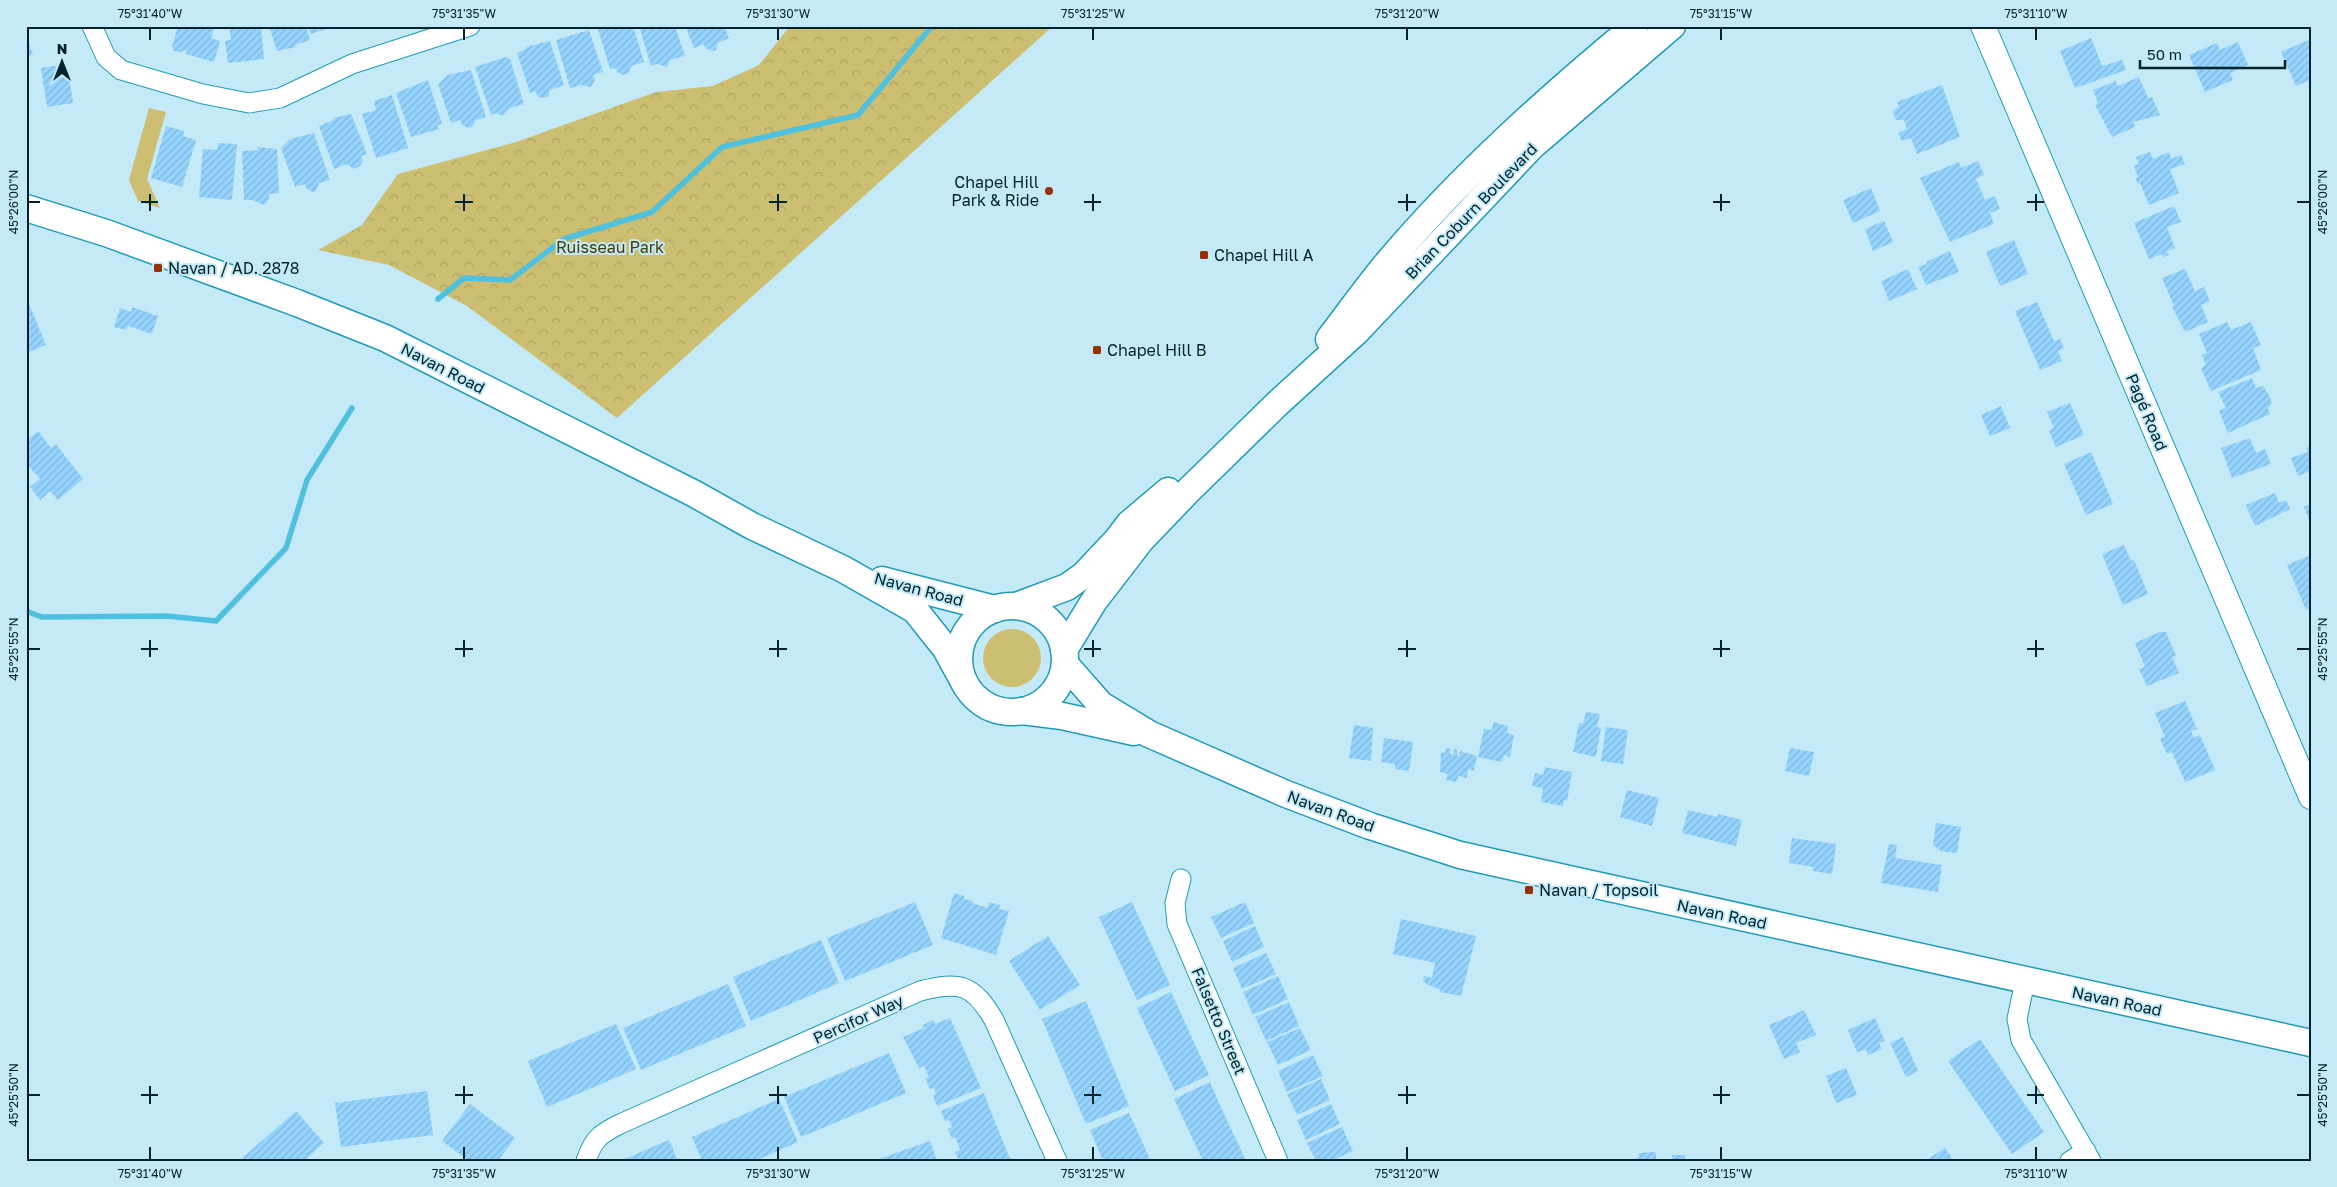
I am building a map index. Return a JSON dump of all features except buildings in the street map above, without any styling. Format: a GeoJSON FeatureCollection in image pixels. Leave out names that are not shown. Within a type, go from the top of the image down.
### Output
{"type":"FeatureCollection","features":[{"type":"Feature","properties":{"kind":"main road","name":"Brian Coburn Boulevard"},"geometry":{"type":"LineString","coordinates":[[1277,404],[1389,261],[1431,216],[1515,131],[1635,26]]}},
{"type":"Feature","properties":{"kind":"main road","name":"Brian Coburn Boulevard"},"geometry":{"type":"LineString","coordinates":[[1065,657],[1094,601],[1141,540],[1221,457],[1356,332],[1531,147],[1672,26]]}},
{"type":"Feature","properties":{"kind":"main road","name":"Navan Road"},"geometry":{"type":"LineString","coordinates":[[26,208],[106,233],[297,303],[385,338],[693,493],[752,526],[842,569],[915,610],[946,649],[964,682]]}},
{"type":"Feature","properties":{"kind":"main road","name":"Brian Coburn Boulevard"},"geometry":{"type":"LineString","coordinates":[[1006,607],[1067,587],[1097,562],[1129,524],[1178,482],[1221,457]]}},
{"type":"Feature","properties":{"kind":"main road","name":"Navan Road"},"geometry":{"type":"LineString","coordinates":[[842,569],[1006,607]]}},
{"type":"Feature","properties":{"kind":"main road"},"geometry":{"type":"LineString","coordinates":[[1006,607],[1033,610],[1047,619],[1058,632],[1065,657],[1056,689],[1040,703],[1022,711],[1008,712],[988,706],[972,693],[964,682],[960,668],[959,653],[963,638],[971,625],[982,615],[1006,607]]}},
{"type":"Feature","properties":{"kind":"main road","name":"Navan Road"},"geometry":{"type":"LineString","coordinates":[[1065,657],[1101,705],[1149,734],[1286,794],[1370,826],[1460,855],[2311,1043]]}},
{"type":"Feature","properties":{"kind":"main road","name":"Navan Road"},"geometry":{"type":"LineString","coordinates":[[1022,711],[1062,716],[1149,734]]}},
{"type":"Feature","properties":{"kind":"street"},"geometry":{"type":"LineString","coordinates":[[92,26],[106,57],[121,70],[212,97],[249,103],[280,98],[352,64],[470,26]]}},
{"type":"Feature","properties":{"kind":"street","name":"Pagé Road"},"geometry":{"type":"LineString","coordinates":[[1988,28],[2311,797]]}},
{"type":"Feature","properties":{"kind":"street","name":"Falsetto Street"},"geometry":{"type":"LineString","coordinates":[[1181,879],[1174,903],[1178,924],[1278,1161]]}},
{"type":"Feature","properties":{"kind":"street"},"geometry":{"type":"LineString","coordinates":[[2025,981],[2017,1019],[2021,1040],[2082,1158]]}},
{"type":"Feature","properties":{"kind":"street","name":"Percifor Way"},"geometry":{"type":"LineString","coordinates":[[586,1161],[591,1144],[603,1133],[620,1124],[920,991],[957,985],[970,989],[984,1004],[994,1020],[1057,1161]]}},
{"type":"Feature","properties":{"kind":"green space","name":"Ruisseau Park"},"geometry":{"type":"Polygon","coordinates":[[[790,26],[1053,26],[617,418],[467,306],[389,265],[318,250],[362,225],[398,174],[516,142],[656,92],[713,86],[759,65],[790,26]]]}},
{"type":"Feature","properties":{"kind":"green space"},"geometry":{"type":"Polygon","coordinates":[[[149,108],[166,112],[147,179],[160,208],[138,201],[129,180],[149,108]]]}},
{"type":"Feature","properties":{"kind":"green space"},"geometry":{"type":"Polygon","coordinates":[[[1012,629],[1023,631],[1033,637],[1039,647],[1041,658],[1039,669],[1033,679],[1023,685],[1012,687],[1001,685],[991,679],[985,669],[983,658],[985,647],[991,637],[1001,631],[1012,629]]]}},
{"type":"Feature","properties":{"kind":"waterway"},"geometry":{"type":"LineString","coordinates":[[438,299],[464,278],[510,280],[564,239],[652,212],[722,147],[858,115],[932,26]]}},
{"type":"Feature","properties":{"kind":"waterway"},"geometry":{"type":"LineString","coordinates":[[26,611],[42,617],[167,616],[216,621],[286,548],[307,480],[352,408]]}},
{"type":"Feature","properties":{"kind":"place","name":"Chapel Hill Park & Ride"},"geometry":{"type":"Point","coordinates":[1049,191]}},
{"type":"Feature","properties":{"kind":"place","name":"Chapel Hill A"},"geometry":{"type":"Point","coordinates":[1204,255]}},
{"type":"Feature","properties":{"kind":"place","name":"Navan / AD. 2878"},"geometry":{"type":"Point","coordinates":[158,268]}},
{"type":"Feature","properties":{"kind":"place","name":"Chapel Hill B"},"geometry":{"type":"Point","coordinates":[1097,350]}},
{"type":"Feature","properties":{"kind":"place","name":"Navan / Topsoil"},"geometry":{"type":"Point","coordinates":[1529,890]}}]}
